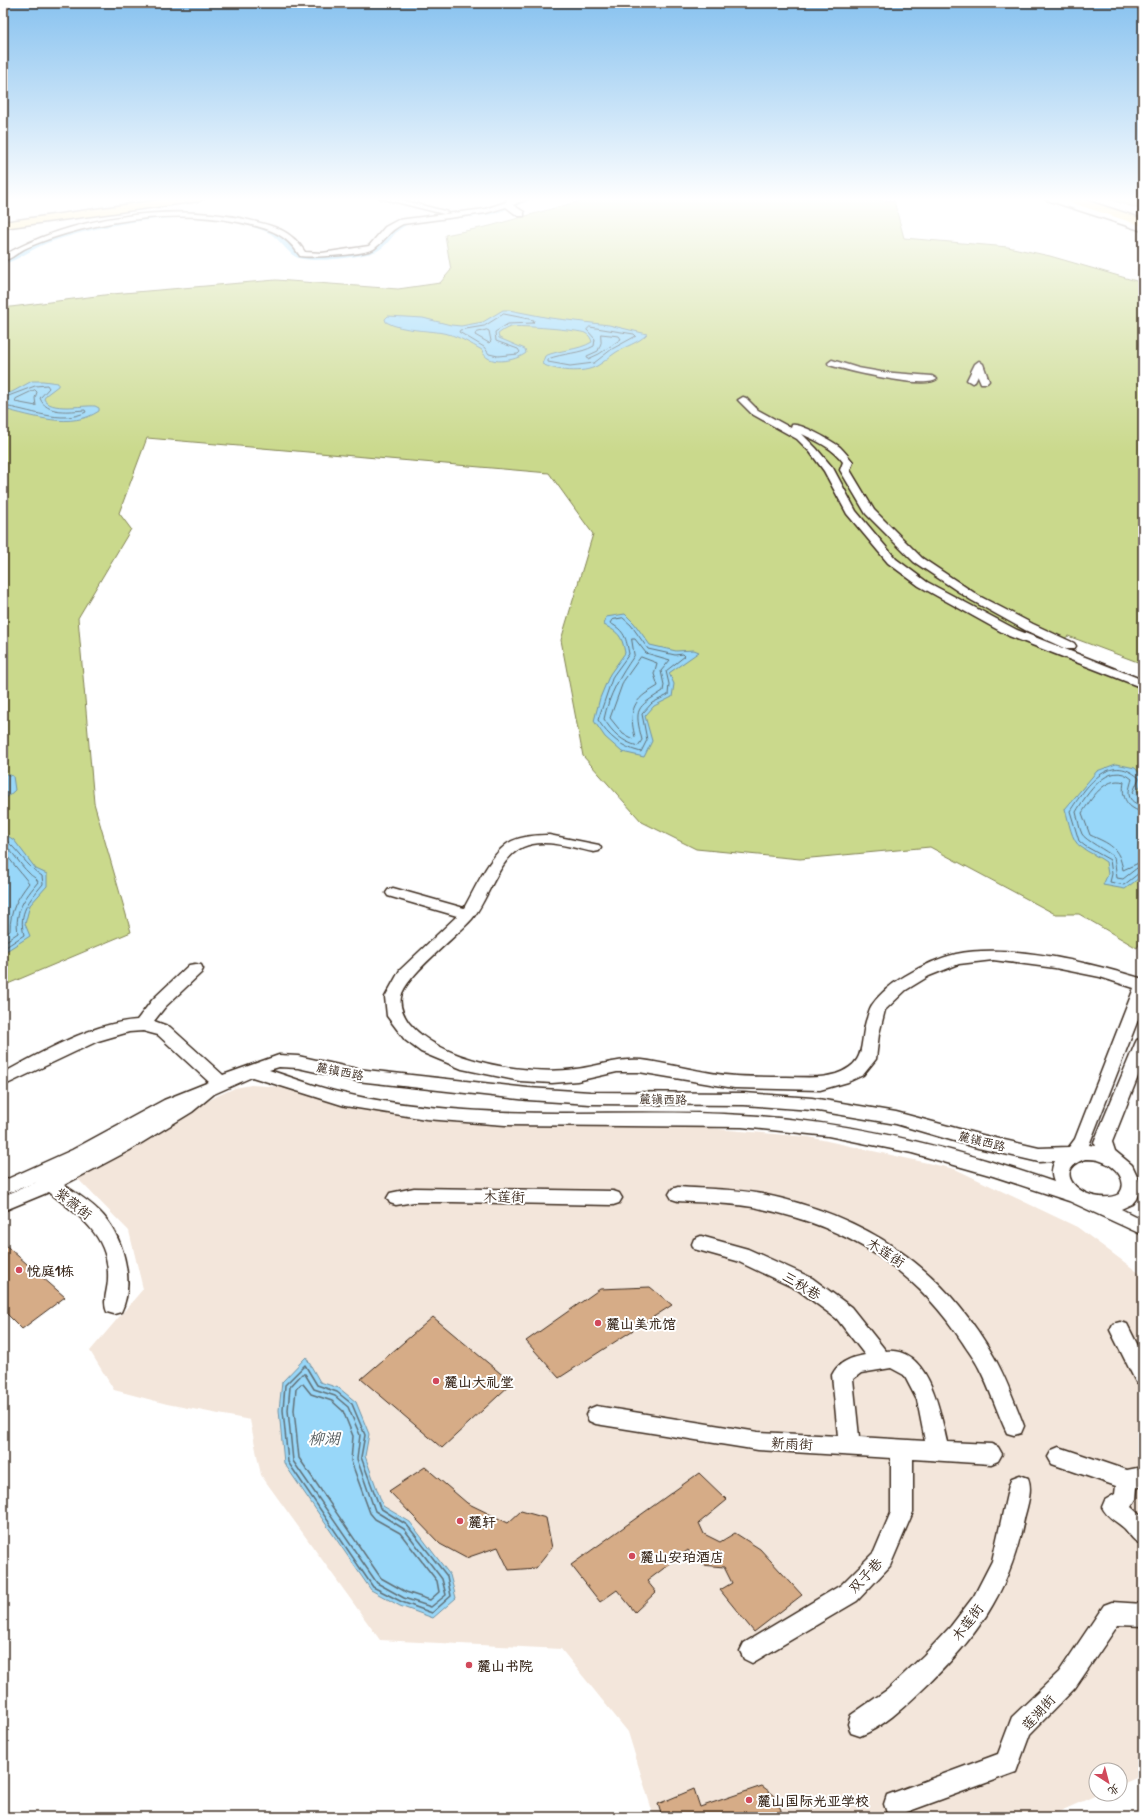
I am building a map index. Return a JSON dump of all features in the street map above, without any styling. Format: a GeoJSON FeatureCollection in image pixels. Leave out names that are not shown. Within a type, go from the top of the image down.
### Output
{"type":"FeatureCollection","features":[{"type":"Feature","properties":{"kind":"street"},"geometry":{"type":"LineString","coordinates":[[832,363],[846,368],[884,376],[932,379],[890,372],[843,358]]}},
{"type":"Feature","properties":{"kind":"street"},"geometry":{"type":"LineString","coordinates":[[972,380],[979,364],[984,381]]}},
{"type":"Feature","properties":{"kind":"street"},"geometry":{"type":"LineString","coordinates":[[1143,674],[1111,666],[1059,652],[1014,632],[923,584],[892,561],[851,512],[829,470],[813,450],[800,437],[755,412],[743,400],[823,440],[842,453],[848,462],[845,470],[870,512],[918,560],[976,598],[1029,627],[1111,666],[1143,684]]}},
{"type":"Feature","properties":{"kind":"street"},"geometry":{"type":"LineString","coordinates":[[594,848],[549,839],[533,840],[517,844],[503,854],[468,914],[406,974],[393,997],[395,1016],[411,1036],[427,1048],[462,1063],[520,1075],[552,1077],[577,1075],[617,1066],[639,1066],[734,1082],[820,1084],[842,1078],[857,1071],[868,1059],[878,1008],[900,986],[923,972],[957,959],[993,955],[1055,963],[1102,972],[1143,985],[1083,1141],[1074,1154]]}},
{"type":"Feature","properties":{"kind":"street"},"geometry":{"type":"LineString","coordinates":[[393,893],[468,914]]}},
{"type":"Feature","properties":{"kind":"street"},"geometry":{"type":"LineString","coordinates":[[142,1025],[159,1003],[195,969]]}},
{"type":"Feature","properties":{"kind":"street"},"geometry":{"type":"LineString","coordinates":[[3,1080],[72,1047],[113,1030],[142,1025],[152,1026],[164,1031],[214,1087]]}},
{"type":"Feature","properties":{"kind":"street"},"geometry":{"type":"LineString","coordinates":[[1094,1205],[1114,1205],[1122,1202],[1128,1197],[1131,1191],[1132,1184],[1130,1176],[1122,1166],[1108,1155],[1103,1142],[1143,1044]]}},
{"type":"Feature","properties":{"kind":"street","name":"麓镇西路"},"geometry":{"type":"LineString","coordinates":[[43,1179],[160,1125],[214,1087],[250,1071],[279,1061],[298,1062],[357,1075],[528,1094],[590,1098],[744,1100],[812,1104],[896,1118],[978,1141],[1039,1154],[1074,1154]]}},
{"type":"Feature","properties":{"kind":"street"},"geometry":{"type":"LineString","coordinates":[[250,1071],[270,1076],[304,1089],[335,1098],[427,1113],[495,1118],[743,1121],[810,1127],[881,1138],[950,1156],[1075,1196],[1143,1228]]}},
{"type":"Feature","properties":{"kind":"street"},"geometry":{"type":"LineString","coordinates":[[1075,1196],[1062,1182],[1060,1173],[1061,1165],[1066,1159],[1074,1154],[1095,1152],[1106,1156],[1143,1178]]}},
{"type":"Feature","properties":{"kind":"street"},"geometry":{"type":"LineString","coordinates":[[3,1188],[43,1179]]}},
{"type":"Feature","properties":{"kind":"street"},"geometry":{"type":"LineString","coordinates":[[3,1204],[43,1179]]}},
{"type":"Feature","properties":{"kind":"street","name":"紫薇街"},"geometry":{"type":"LineString","coordinates":[[43,1179],[93,1216],[106,1234],[114,1252],[118,1278],[114,1306]]}},
{"type":"Feature","properties":{"kind":"street","name":"木莲街"},"geometry":{"type":"LineString","coordinates":[[678,1194],[761,1201],[811,1214],[860,1235],[910,1268],[936,1292],[962,1325],[987,1363],[1014,1426]]}},
{"type":"Feature","properties":{"kind":"street","name":"木莲街"},"geometry":{"type":"LineString","coordinates":[[396,1198],[414,1195],[453,1195],[613,1198]]}},
{"type":"Feature","properties":{"kind":"street","name":"三秋巷"},"geometry":{"type":"LineString","coordinates":[[702,1244],[742,1254],[806,1284],[844,1313],[881,1360]]}},
{"type":"Feature","properties":{"kind":"street"},"geometry":{"type":"LineString","coordinates":[[1120,1330],[1143,1376]]}},
{"type":"Feature","properties":{"kind":"street"},"geometry":{"type":"LineString","coordinates":[[850,1446],[842,1375],[856,1365],[893,1359],[912,1369],[927,1399],[938,1451]]}},
{"type":"Feature","properties":{"kind":"street","name":"新雨街"},"geometry":{"type":"LineString","coordinates":[[596,1416],[758,1441],[990,1454]]}},
{"type":"Feature","properties":{"kind":"street","name":"双子巷"},"geometry":{"type":"LineString","coordinates":[[752,1650],[849,1593],[882,1559],[902,1512],[902,1449]]}},
{"type":"Feature","properties":{"kind":"street"},"geometry":{"type":"LineString","coordinates":[[1059,1457],[1132,1479],[1125,1499],[1113,1507],[1132,1521],[1143,1535]]}},
{"type":"Feature","properties":{"kind":"street","name":"木莲街"},"geometry":{"type":"LineString","coordinates":[[860,1724],[906,1690],[943,1652],[978,1610],[999,1571],[1012,1527],[1020,1485]]}},
{"type":"Feature","properties":{"kind":"street","name":"莲湖街"},"geometry":{"type":"LineString","coordinates":[[896,1804],[1007,1763],[1022,1726],[1067,1680],[1112,1613],[1143,1615]]}},
{"type":"Feature","properties":{"kind":"shaded area"},"geometry":{"type":"Polygon","coordinates":[[[251,1085],[283,1087],[334,1102],[499,1123],[695,1127],[809,1137],[955,1169],[1077,1227],[1143,1276],[1143,1775],[1128,1782],[1128,1762],[1088,1762],[1088,1799],[1047,1817],[654,1817],[628,1732],[561,1649],[380,1640],[261,1475],[250,1420],[167,1404],[114,1390],[90,1351],[143,1289],[129,1231],[76,1177],[217,1096],[235,1088],[251,1085]]]}},
{"type":"Feature","properties":{"kind":"green space"},"geometry":{"type":"Polygon","coordinates":[[[242,283],[316,283],[398,289],[440,283],[1143,283],[1143,664],[1068,636],[1048,651],[1120,676],[1143,687],[1143,937],[1137,948],[1079,914],[1055,914],[930,847],[800,859],[696,849],[642,822],[583,756],[561,640],[593,534],[549,473],[147,438],[119,513],[131,529],[78,618],[94,803],[131,932],[3,986],[3,308],[112,294],[242,283]]]}},
{"type":"Feature","properties":{"kind":"water"},"geometry":{"type":"Polygon","coordinates":[[[503,310],[550,318],[609,325],[647,334],[640,340],[615,353],[597,366],[584,370],[570,371],[542,364],[545,356],[581,347],[592,342],[590,337],[585,333],[549,328],[509,327],[498,334],[499,338],[525,349],[526,353],[509,360],[495,361],[489,359],[482,350],[457,337],[440,332],[400,327],[386,322],[385,319],[388,316],[423,318],[461,326],[483,322],[503,310]]]}},
{"type":"Feature","properties":{"kind":"water"},"geometry":{"type":"Polygon","coordinates":[[[32,381],[58,383],[58,386],[46,395],[44,399],[47,403],[59,407],[95,406],[99,408],[99,411],[88,417],[64,421],[39,418],[3,409],[3,394],[12,392],[32,381]]]}},
{"type":"Feature","properties":{"kind":"water"},"geometry":{"type":"Polygon","coordinates":[[[625,614],[634,623],[650,645],[676,651],[694,650],[699,652],[669,673],[674,684],[672,697],[654,706],[645,716],[652,741],[644,757],[622,752],[605,737],[594,721],[600,698],[610,674],[625,653],[623,643],[617,633],[604,625],[606,617],[625,614]]]}},
{"type":"Feature","properties":{"kind":"water"},"geometry":{"type":"Polygon","coordinates":[[[1116,764],[1135,768],[1143,777],[1143,781],[1137,791],[1143,798],[1143,875],[1125,889],[1103,885],[1108,874],[1106,862],[1078,844],[1073,836],[1065,809],[1097,771],[1116,764]]]}},
{"type":"Feature","properties":{"kind":"water"},"geometry":{"type":"Polygon","coordinates":[[[3,773],[13,776],[15,790],[3,801],[3,773]]]}},
{"type":"Feature","properties":{"kind":"water"},"geometry":{"type":"Polygon","coordinates":[[[3,833],[14,840],[36,869],[47,874],[47,886],[30,905],[25,924],[30,936],[3,953],[3,833]]]}},
{"type":"Feature","properties":{"kind":"water","name":"柳湖"},"geometry":{"type":"Polygon","coordinates":[[[306,1357],[320,1382],[339,1388],[356,1402],[369,1434],[365,1456],[383,1506],[410,1522],[450,1575],[456,1598],[433,1618],[400,1606],[371,1590],[284,1463],[279,1410],[282,1382],[306,1357]]]}},
{"type":"Feature","properties":{"kind":"building","name":"悦庭1栋"},"geometry":{"type":"Polygon","coordinates":[[[3,1243],[65,1297],[22,1329],[3,1310],[3,1243]]]}},
{"type":"Feature","properties":{"kind":"building","name":"麓山美术馆"},"geometry":{"type":"Polygon","coordinates":[[[650,1287],[672,1305],[559,1378],[526,1341],[600,1289],[650,1287]]]}},
{"type":"Feature","properties":{"kind":"building","name":"麓山大礼堂"},"geometry":{"type":"Polygon","coordinates":[[[433,1317],[512,1383],[442,1448],[361,1379],[433,1317]]]}},
{"type":"Feature","properties":{"kind":"building","name":"麓轩"},"geometry":{"type":"Polygon","coordinates":[[[425,1467],[467,1503],[508,1523],[521,1511],[546,1518],[552,1548],[536,1568],[509,1570],[498,1547],[466,1558],[440,1544],[389,1491],[425,1467]]]}},
{"type":"Feature","properties":{"kind":"building","name":"麓山安珀酒店"},"geometry":{"type":"Polygon","coordinates":[[[699,1473],[727,1500],[699,1523],[704,1534],[720,1542],[735,1533],[760,1549],[802,1595],[754,1632],[720,1590],[732,1583],[724,1567],[702,1565],[688,1550],[647,1581],[656,1592],[635,1612],[617,1590],[600,1602],[571,1565],[699,1473]]]}},
{"type":"Feature","properties":{"kind":"building","name":"麓山国际光亚学校"},"geometry":{"type":"Polygon","coordinates":[[[762,1786],[774,1795],[781,1810],[781,1817],[662,1817],[658,1804],[694,1789],[700,1807],[762,1786]]]}},
{"type":"Feature","properties":{"kind":"place","name":"悦庭1栋"},"geometry":{"type":"Point","coordinates":[19,1270]}},
{"type":"Feature","properties":{"kind":"place","name":"麓山美术馆"},"geometry":{"type":"Point","coordinates":[598,1323]}},
{"type":"Feature","properties":{"kind":"place","name":"麓山大礼堂"},"geometry":{"type":"Point","coordinates":[436,1381]}},
{"type":"Feature","properties":{"kind":"place","name":"麓轩"},"geometry":{"type":"Point","coordinates":[460,1521]}},
{"type":"Feature","properties":{"kind":"place","name":"麓山安珀酒店"},"geometry":{"type":"Point","coordinates":[632,1556]}},
{"type":"Feature","properties":{"kind":"place","name":"麓山书院"},"geometry":{"type":"Point","coordinates":[469,1665]}},
{"type":"Feature","properties":{"kind":"place","name":"麓山国际光亚学校"},"geometry":{"type":"Point","coordinates":[749,1800]}}]}
